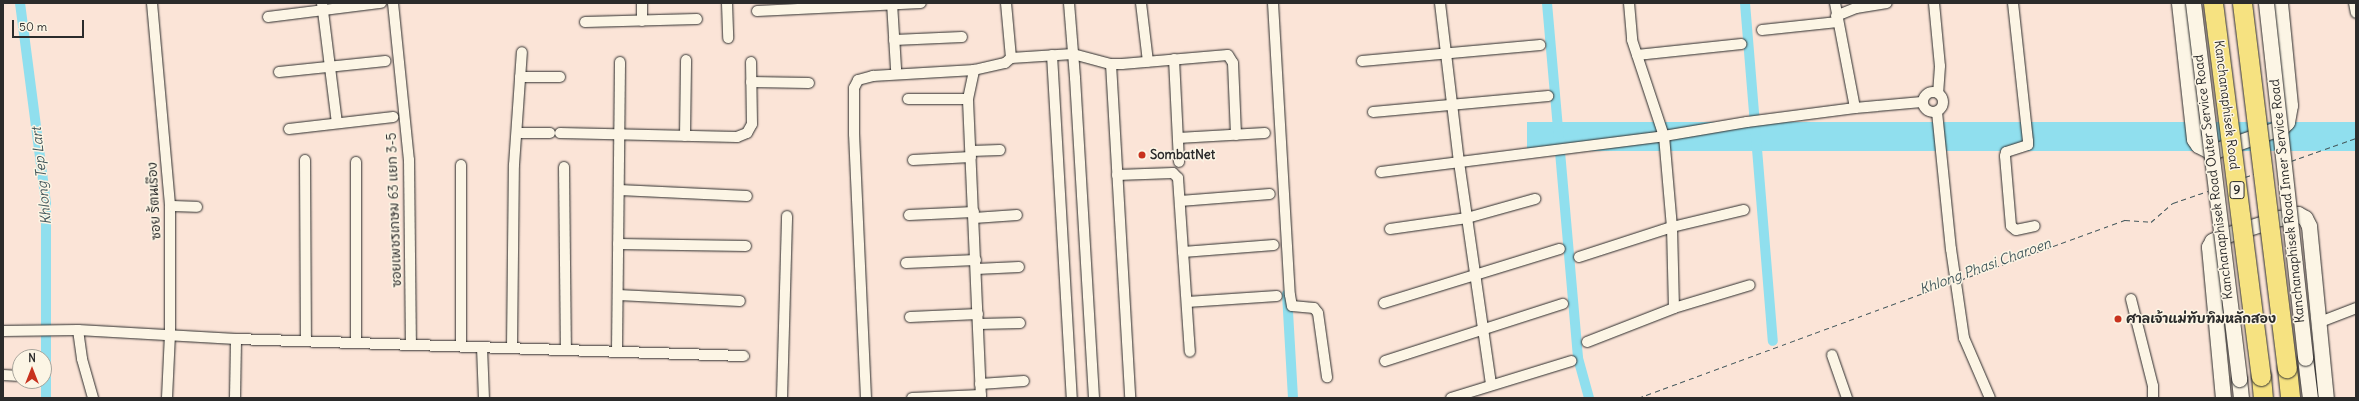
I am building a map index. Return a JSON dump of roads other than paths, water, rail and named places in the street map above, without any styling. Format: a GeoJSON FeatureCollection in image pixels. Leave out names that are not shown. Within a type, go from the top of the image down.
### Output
{"type":"FeatureCollection","features":[{"type":"Feature","properties":{"kind":"highway","name":"Kanchanaphisek Road"},"geometry":{"type":"LineString","coordinates":[[2213,3],[2263,398]]}},
{"type":"Feature","properties":{"kind":"highway","name":"9"},"geometry":{"type":"LineString","coordinates":[[2242,3],[2290,398]]}},
{"type":"Feature","properties":{"kind":"main road"},"geometry":{"type":"LineString","coordinates":[[2179,3],[2194,139],[2198,145],[2208,150],[2218,150],[2282,127],[2287,122],[2290,105],[2280,3]]}},
{"type":"Feature","properties":{"kind":"main road","name":"Kanchanaphisek Road Outer Service Road"},"geometry":{"type":"LineString","coordinates":[[2193,3],[2241,398]]}},
{"type":"Feature","properties":{"kind":"main road","name":"Kanchanaphisek Road Inner Service Road"},"geometry":{"type":"LineString","coordinates":[[2266,3],[2310,398]]}},
{"type":"Feature","properties":{"kind":"main road"},"geometry":{"type":"LineString","coordinates":[[2223,398],[2209,247],[2212,241],[2290,215],[2298,214],[2305,218],[2308,226],[2320,322],[2326,398]]}},
{"type":"Feature","properties":{"kind":"street","name":"ซอย ร้ตนเรึอง"},"geometry":{"type":"LineString","coordinates":[[152,3],[170,206],[170,334],[167,398]]}},
{"type":"Feature","properties":{"kind":"street"},"geometry":{"type":"LineString","coordinates":[[268,17],[322,6],[381,3]]}},
{"type":"Feature","properties":{"kind":"street","name":"ซอยเพชรเกษม 63 แยก 3-5"},"geometry":{"type":"LineString","coordinates":[[393,3],[409,160],[411,344]]}},
{"type":"Feature","properties":{"kind":"street"},"geometry":{"type":"LineString","coordinates":[[642,3],[642,21]]}},
{"type":"Feature","properties":{"kind":"street"},"geometry":{"type":"LineString","coordinates":[[727,3],[728,38]]}},
{"type":"Feature","properties":{"kind":"street"},"geometry":{"type":"LineString","coordinates":[[757,11],[921,3]]}},
{"type":"Feature","properties":{"kind":"street"},"geometry":{"type":"LineString","coordinates":[[1006,3],[1011,58]]}},
{"type":"Feature","properties":{"kind":"street"},"geometry":{"type":"LineString","coordinates":[[1069,3],[1094,398]]}},
{"type":"Feature","properties":{"kind":"street"},"geometry":{"type":"LineString","coordinates":[[1141,3],[1148,62]]}},
{"type":"Feature","properties":{"kind":"street"},"geometry":{"type":"LineString","coordinates":[[1273,3],[1290,295],[1292,306],[1314,308],[1318,313],[1327,378]]}},
{"type":"Feature","properties":{"kind":"street"},"geometry":{"type":"LineString","coordinates":[[1440,3],[1459,162],[1491,385]]}},
{"type":"Feature","properties":{"kind":"street"},"geometry":{"type":"LineString","coordinates":[[1630,3],[1632,40],[1664,136],[1672,227],[1674,308]]}},
{"type":"Feature","properties":{"kind":"street"},"geometry":{"type":"LineString","coordinates":[[1835,3],[1855,108]]}},
{"type":"Feature","properties":{"kind":"street"},"geometry":{"type":"LineString","coordinates":[[1762,30],[1837,19],[1856,8],[1887,3]]}},
{"type":"Feature","properties":{"kind":"street"},"geometry":{"type":"LineString","coordinates":[[1934,3],[1940,71],[1938,93],[1943,102],[1937,112],[1951,249],[1964,338],[1990,398]]}},
{"type":"Feature","properties":{"kind":"street"},"geometry":{"type":"LineString","coordinates":[[2013,3],[2028,145],[2006,152],[2005,156],[2011,226],[2016,230],[2035,226]]}},
{"type":"Feature","properties":{"kind":"street"},"geometry":{"type":"LineString","coordinates":[[2354,3],[2356,13]]}},
{"type":"Feature","properties":{"kind":"street"},"geometry":{"type":"LineString","coordinates":[[892,4],[896,69]]}},
{"type":"Feature","properties":{"kind":"street"},"geometry":{"type":"LineString","coordinates":[[322,6],[337,124]]}},
{"type":"Feature","properties":{"kind":"street"},"geometry":{"type":"LineString","coordinates":[[585,22],[697,19]]}},
{"type":"Feature","properties":{"kind":"street"},"geometry":{"type":"LineString","coordinates":[[894,40],[962,37]]}},
{"type":"Feature","properties":{"kind":"street"},"geometry":{"type":"LineString","coordinates":[[1637,55],[1741,44]]}},
{"type":"Feature","properties":{"kind":"street"},"geometry":{"type":"LineString","coordinates":[[1362,61],[1540,45]]}},
{"type":"Feature","properties":{"kind":"street"},"geometry":{"type":"LineString","coordinates":[[512,348],[517,133],[522,52]]}},
{"type":"Feature","properties":{"kind":"street"},"geometry":{"type":"LineString","coordinates":[[866,398],[854,134],[854,88],[858,80],[873,76],[974,70],[1000,64],[1011,58],[1052,55],[1073,54],[1111,64],[1148,62],[1224,54],[1232,58],[1236,135]]}},
{"type":"Feature","properties":{"kind":"street"},"geometry":{"type":"LineString","coordinates":[[1052,55],[1072,398]]}},
{"type":"Feature","properties":{"kind":"street"},"geometry":{"type":"LineString","coordinates":[[1174,59],[1179,162]]}},
{"type":"Feature","properties":{"kind":"street"},"geometry":{"type":"LineString","coordinates":[[685,136],[686,60]]}},
{"type":"Feature","properties":{"kind":"street"},"geometry":{"type":"LineString","coordinates":[[279,72],[385,61]]}},
{"type":"Feature","properties":{"kind":"street"},"geometry":{"type":"LineString","coordinates":[[617,351],[620,62]]}},
{"type":"Feature","properties":{"kind":"street"},"geometry":{"type":"LineString","coordinates":[[517,133],[737,137],[747,133],[752,124],[751,62]]}},
{"type":"Feature","properties":{"kind":"street"},"geometry":{"type":"LineString","coordinates":[[1111,64],[1130,398]]}},
{"type":"Feature","properties":{"kind":"street"},"geometry":{"type":"LineString","coordinates":[[912,398],[981,396],[968,99],[974,70]]}},
{"type":"Feature","properties":{"kind":"street"},"geometry":{"type":"LineString","coordinates":[[520,77],[560,77]]}},
{"type":"Feature","properties":{"kind":"street"},"geometry":{"type":"LineString","coordinates":[[751,82],[809,83]]}},
{"type":"Feature","properties":{"kind":"street"},"geometry":{"type":"LineString","coordinates":[[1922,102],[1926,94],[1932,92],[1938,93]]}},
{"type":"Feature","properties":{"kind":"street"},"geometry":{"type":"LineString","coordinates":[[1373,112],[1548,96]]}},
{"type":"Feature","properties":{"kind":"street"},"geometry":{"type":"LineString","coordinates":[[908,99],[968,99]]}},
{"type":"Feature","properties":{"kind":"street"},"geometry":{"type":"LineString","coordinates":[[1381,172],[1552,149],[1664,136],[1760,120],[1855,108],[1922,102]]}},
{"type":"Feature","properties":{"kind":"street"},"geometry":{"type":"LineString","coordinates":[[1922,102],[1927,111],[1937,112]]}},
{"type":"Feature","properties":{"kind":"street"},"geometry":{"type":"LineString","coordinates":[[289,129],[393,117]]}},
{"type":"Feature","properties":{"kind":"street"},"geometry":{"type":"LineString","coordinates":[[1178,138],[1265,133]]}},
{"type":"Feature","properties":{"kind":"street"},"geometry":{"type":"LineString","coordinates":[[913,160],[1000,150]]}},
{"type":"Feature","properties":{"kind":"street"},"geometry":{"type":"LineString","coordinates":[[305,160],[306,341]]}},
{"type":"Feature","properties":{"kind":"street"},"geometry":{"type":"LineString","coordinates":[[356,162],[356,343]]}},
{"type":"Feature","properties":{"kind":"street"},"geometry":{"type":"LineString","coordinates":[[461,346],[462,165]]}},
{"type":"Feature","properties":{"kind":"street"},"geometry":{"type":"LineString","coordinates":[[564,167],[566,350]]}},
{"type":"Feature","properties":{"kind":"street"},"geometry":{"type":"LineString","coordinates":[[1117,175],[1176,175],[1180,201],[1190,352]]}},
{"type":"Feature","properties":{"kind":"street"},"geometry":{"type":"LineString","coordinates":[[619,190],[748,196]]}},
{"type":"Feature","properties":{"kind":"street"},"geometry":{"type":"LineString","coordinates":[[1180,201],[1270,194]]}},
{"type":"Feature","properties":{"kind":"street"},"geometry":{"type":"LineString","coordinates":[[1390,230],[1467,218],[1535,199]]}},
{"type":"Feature","properties":{"kind":"street"},"geometry":{"type":"LineString","coordinates":[[170,206],[197,207]]}},
{"type":"Feature","properties":{"kind":"street"},"geometry":{"type":"LineString","coordinates":[[1579,257],[1672,227],[1744,210]]}},
{"type":"Feature","properties":{"kind":"street"},"geometry":{"type":"LineString","coordinates":[[909,214],[1017,216]]}},
{"type":"Feature","properties":{"kind":"street"},"geometry":{"type":"LineString","coordinates":[[782,398],[787,216]]}},
{"type":"Feature","properties":{"kind":"street"},"geometry":{"type":"LineString","coordinates":[[618,244],[746,246]]}},
{"type":"Feature","properties":{"kind":"street"},"geometry":{"type":"LineString","coordinates":[[1184,252],[1274,245]]}},
{"type":"Feature","properties":{"kind":"street"},"geometry":{"type":"LineString","coordinates":[[1384,302],[1560,249]]}},
{"type":"Feature","properties":{"kind":"street"},"geometry":{"type":"LineString","coordinates":[[906,263],[1019,267]]}},
{"type":"Feature","properties":{"kind":"street"},"geometry":{"type":"LineString","coordinates":[[1587,342],[1674,308],[1750,286]]}},
{"type":"Feature","properties":{"kind":"street"},"geometry":{"type":"LineString","coordinates":[[618,295],[740,301]]}},
{"type":"Feature","properties":{"kind":"street"},"geometry":{"type":"LineString","coordinates":[[1187,302],[1277,296]]}},
{"type":"Feature","properties":{"kind":"street"},"geometry":{"type":"LineString","coordinates":[[2131,299],[2153,386],[2152,398]]}},
{"type":"Feature","properties":{"kind":"street"},"geometry":{"type":"LineString","coordinates":[[1385,361],[1563,304]]}},
{"type":"Feature","properties":{"kind":"street"},"geometry":{"type":"LineString","coordinates":[[2320,322],[2356,308]]}},
{"type":"Feature","properties":{"kind":"street"},"geometry":{"type":"LineString","coordinates":[[910,316],[978,319],[1020,323]]}},
{"type":"Feature","properties":{"kind":"street"},"geometry":{"type":"LineString","coordinates":[[78,330],[82,359],[93,398]]}},
{"type":"Feature","properties":{"kind":"street"},"geometry":{"type":"LineString","coordinates":[[3,331],[29,332],[78,330],[170,334],[236,339],[744,356]]}},
{"type":"Feature","properties":{"kind":"street"},"geometry":{"type":"LineString","coordinates":[[235,398],[236,339]]}},
{"type":"Feature","properties":{"kind":"street"},"geometry":{"type":"LineString","coordinates":[[482,347],[484,398]]}},
{"type":"Feature","properties":{"kind":"street"},"geometry":{"type":"LineString","coordinates":[[1832,355],[1847,398]]}},
{"type":"Feature","properties":{"kind":"street"},"geometry":{"type":"LineString","coordinates":[[1451,398],[1571,361]]}},
{"type":"Feature","properties":{"kind":"street"},"geometry":{"type":"LineString","coordinates":[[980,384],[1024,380]]}},
{"type":"Feature","properties":{"kind":"water"},"geometry":{"type":"Polygon","coordinates":[[[1527,122],[2356,122],[2356,151],[1527,151],[1527,122]]]}},
{"type":"Feature","properties":{"kind":"waterway","name":"Khlong Tep Lart"},"geometry":{"type":"LineString","coordinates":[[20,3],[46,203],[46,398]]}},
{"type":"Feature","properties":{"kind":"waterway"},"geometry":{"type":"LineString","coordinates":[[1547,3],[1578,358],[1589,398]]}},
{"type":"Feature","properties":{"kind":"waterway"},"geometry":{"type":"LineString","coordinates":[[1745,3],[1773,341]]}},
{"type":"Feature","properties":{"kind":"waterway"},"geometry":{"type":"LineString","coordinates":[[1287,294],[1293,398]]}},
{"type":"Feature","properties":{"kind":"place","name":"SombatNet"},"geometry":{"type":"Point","coordinates":[1142,155]}},
{"type":"Feature","properties":{"kind":"place","name":"ศาลเจ้าแม่ทับทิมหลักสอง"},"geometry":{"type":"Point","coordinates":[2118,319]}},
{"type":"Feature","properties":{"kind":"water label","name":"Khlong Phasi Charoen"},"geometry":{"type":"Point","coordinates":[1985,266]}}]}
